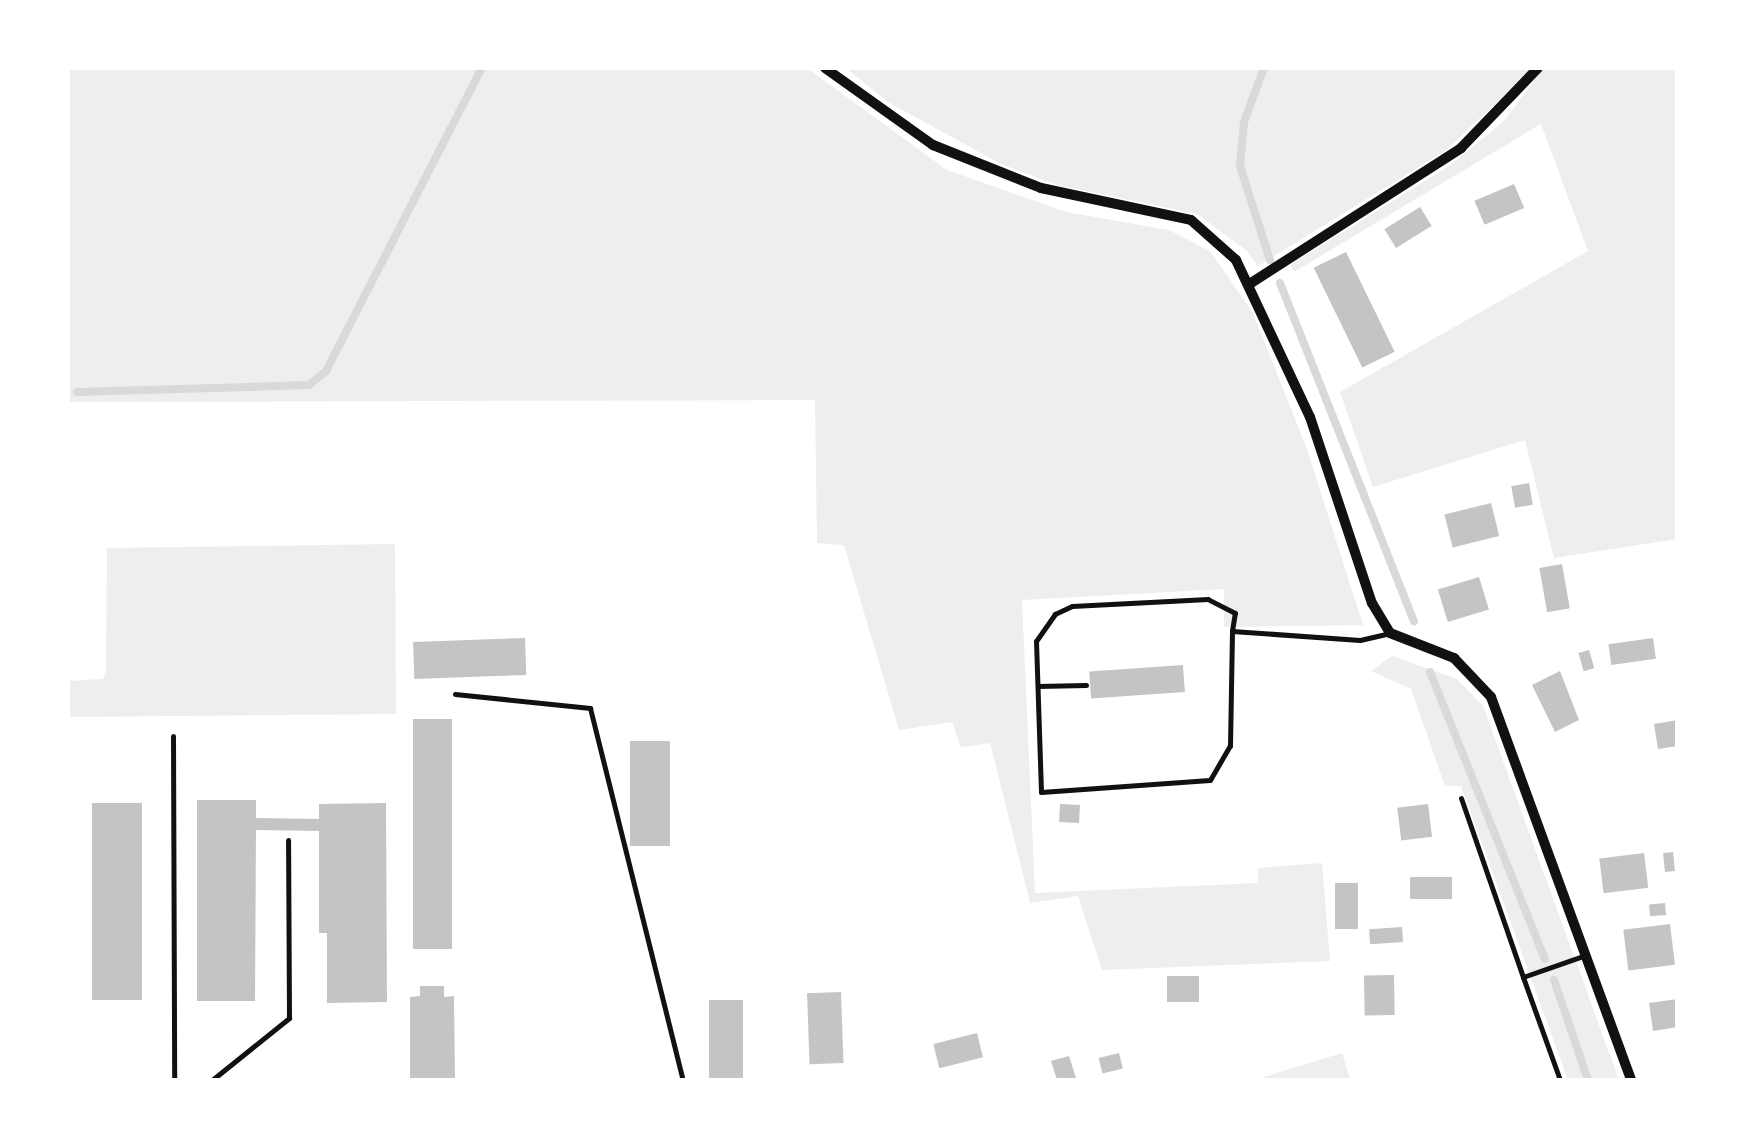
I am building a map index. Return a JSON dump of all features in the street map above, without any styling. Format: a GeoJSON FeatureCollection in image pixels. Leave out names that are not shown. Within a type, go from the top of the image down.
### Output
{"type":"FeatureCollection","features":[{"type":"Feature","properties":{"kind":"street"},"geometry":{"type":"LineString","coordinates":[[825,68],[934,145],[975,163],[1041,188],[1191,220],[1251,283],[1310,417],[1372,603],[1390,632],[1454,658],[1491,697],[1631,1080]]}},
{"type":"Feature","properties":{"kind":"street"},"geometry":{"type":"LineString","coordinates":[[1251,283],[1461,148],[1498,116],[1538,68]]}},
{"type":"Feature","properties":{"kind":"lane"},"geometry":{"type":"LineString","coordinates":[[1208,599],[1235,613],[1232,631],[1230,746],[1210,780],[1041,792],[1036,641],[1044,625],[1072,606],[1208,599]]}},
{"type":"Feature","properties":{"kind":"lane"},"geometry":{"type":"LineString","coordinates":[[1232,631],[1360,640],[1390,632]]}},
{"type":"Feature","properties":{"kind":"lane"},"geometry":{"type":"LineString","coordinates":[[1038,686],[1086,684]]}},
{"type":"Feature","properties":{"kind":"lane"},"geometry":{"type":"LineString","coordinates":[[455,694],[590,708],[683,1080]]}},
{"type":"Feature","properties":{"kind":"lane"},"geometry":{"type":"LineString","coordinates":[[173,736],[174,1080]]}},
{"type":"Feature","properties":{"kind":"lane"},"geometry":{"type":"LineString","coordinates":[[1462,798],[1560,1080]]}},
{"type":"Feature","properties":{"kind":"lane"},"geometry":{"type":"LineString","coordinates":[[212,1080],[288,1018],[288,840]]}},
{"type":"Feature","properties":{"kind":"lane"},"geometry":{"type":"LineString","coordinates":[[1523,977],[1588,954]]}},
{"type":"Feature","properties":{"kind":"shaded area"},"geometry":{"type":"Polygon","coordinates":[[[68,68],[807,68],[947,170],[1066,212],[1169,230],[1210,251],[1253,313],[1307,449],[1363,625],[1224,627],[1224,589],[1022,600],[1035,893],[1258,883],[1258,868],[1322,863],[1330,961],[1102,970],[1078,896],[1030,903],[990,743],[961,747],[952,722],[899,730],[844,545],[817,543],[815,400],[68,402],[68,68]]]}},
{"type":"Feature","properties":{"kind":"shaded area"},"geometry":{"type":"Polygon","coordinates":[[[846,68],[1532,68],[1448,149],[1258,266],[1247,251],[1197,214],[1057,185],[1001,164],[888,102],[846,68]]]}},
{"type":"Feature","properties":{"kind":"shaded area"},"geometry":{"type":"Polygon","coordinates":[[[1544,68],[1677,68],[1677,539],[1554,558],[1525,440],[1373,487],[1340,392],[1588,251],[1541,124],[1294,272],[1290,265],[1449,166],[1503,122],[1544,68]]]}},
{"type":"Feature","properties":{"kind":"shaded area"},"geometry":{"type":"Polygon","coordinates":[[[395,544],[396,714],[68,717],[68,681],[103,679],[106,672],[107,548],[395,544]]]}},
{"type":"Feature","properties":{"kind":"shaded area"},"geometry":{"type":"Polygon","coordinates":[[[1392,656],[1457,679],[1483,706],[1619,1080],[1568,1080],[1461,786],[1445,786],[1411,689],[1371,671],[1392,656]]]}},
{"type":"Feature","properties":{"kind":"shaded area"},"geometry":{"type":"Polygon","coordinates":[[[1342,1053],[1349,1080],[1254,1080],[1342,1053]]]}},
{"type":"Feature","properties":{"kind":"building"},"geometry":{"type":"Polygon","coordinates":[[[1514,184],[1524,208],[1485,225],[1474,201],[1514,184]]]}},
{"type":"Feature","properties":{"kind":"building"},"geometry":{"type":"Polygon","coordinates":[[[1420,207],[1432,226],[1396,248],[1384,229],[1420,207]]]}},
{"type":"Feature","properties":{"kind":"building"},"geometry":{"type":"Polygon","coordinates":[[[1346,252],[1395,352],[1362,368],[1314,268],[1346,252]]]}},
{"type":"Feature","properties":{"kind":"building"},"geometry":{"type":"Polygon","coordinates":[[[1529,483],[1533,505],[1515,508],[1511,486],[1529,483]]]}},
{"type":"Feature","properties":{"kind":"building"},"geometry":{"type":"Polygon","coordinates":[[[1491,503],[1499,536],[1453,548],[1444,515],[1491,503]]]}},
{"type":"Feature","properties":{"kind":"building"},"geometry":{"type":"Polygon","coordinates":[[[1562,564],[1570,608],[1547,612],[1539,568],[1562,564]]]}},
{"type":"Feature","properties":{"kind":"building"},"geometry":{"type":"Polygon","coordinates":[[[1479,577],[1489,610],[1448,622],[1438,590],[1479,577]]]}},
{"type":"Feature","properties":{"kind":"building"},"geometry":{"type":"Polygon","coordinates":[[[525,638],[526,675],[414,679],[413,642],[525,638]]]}},
{"type":"Feature","properties":{"kind":"building"},"geometry":{"type":"Polygon","coordinates":[[[1653,638],[1656,659],[1611,665],[1608,644],[1653,638]]]}},
{"type":"Feature","properties":{"kind":"building"},"geometry":{"type":"Polygon","coordinates":[[[1589,650],[1594,668],[1584,671],[1578,653],[1589,650]]]}},
{"type":"Feature","properties":{"kind":"building"},"geometry":{"type":"Polygon","coordinates":[[[1183,665],[1185,692],[1091,698],[1089,672],[1183,665]]]}},
{"type":"Feature","properties":{"kind":"building"},"geometry":{"type":"Polygon","coordinates":[[[1560,671],[1579,720],[1555,732],[1532,685],[1560,671]]]}},
{"type":"Feature","properties":{"kind":"building"},"geometry":{"type":"Polygon","coordinates":[[[413,719],[452,719],[452,949],[413,949],[413,719]]]}},
{"type":"Feature","properties":{"kind":"building"},"geometry":{"type":"Polygon","coordinates":[[[1678,720],[1678,746],[1658,749],[1654,724],[1678,720]]]}},
{"type":"Feature","properties":{"kind":"building"},"geometry":{"type":"Polygon","coordinates":[[[630,741],[670,741],[670,846],[630,846],[630,741]]]}},
{"type":"Feature","properties":{"kind":"building"},"geometry":{"type":"Polygon","coordinates":[[[197,800],[256,800],[256,818],[319,819],[319,804],[386,803],[387,1002],[327,1003],[327,933],[319,933],[319,831],[256,830],[255,1001],[197,1001],[197,800]]]}},
{"type":"Feature","properties":{"kind":"building"},"geometry":{"type":"Polygon","coordinates":[[[92,803],[142,803],[142,1000],[92,1000],[92,803]]]}},
{"type":"Feature","properties":{"kind":"building"},"geometry":{"type":"Polygon","coordinates":[[[1060,804],[1080,805],[1079,823],[1059,822],[1060,804]]]}},
{"type":"Feature","properties":{"kind":"building"},"geometry":{"type":"Polygon","coordinates":[[[1428,804],[1432,837],[1401,841],[1397,808],[1428,804]]]}},
{"type":"Feature","properties":{"kind":"building"},"geometry":{"type":"Polygon","coordinates":[[[1673,852],[1675,871],[1665,872],[1663,853],[1673,852]]]}},
{"type":"Feature","properties":{"kind":"building"},"geometry":{"type":"Polygon","coordinates":[[[1644,853],[1648,888],[1604,893],[1599,858],[1644,853]]]}},
{"type":"Feature","properties":{"kind":"building"},"geometry":{"type":"Polygon","coordinates":[[[1410,877],[1452,877],[1452,899],[1410,899],[1410,877]]]}},
{"type":"Feature","properties":{"kind":"building"},"geometry":{"type":"Polygon","coordinates":[[[1335,883],[1358,883],[1358,929],[1335,929],[1335,883]]]}},
{"type":"Feature","properties":{"kind":"building"},"geometry":{"type":"Polygon","coordinates":[[[1665,903],[1666,915],[1650,916],[1649,904],[1665,903]]]}},
{"type":"Feature","properties":{"kind":"building"},"geometry":{"type":"Polygon","coordinates":[[[1670,924],[1675,965],[1628,970],[1623,930],[1670,924]]]}},
{"type":"Feature","properties":{"kind":"building"},"geometry":{"type":"Polygon","coordinates":[[[1402,927],[1403,942],[1370,944],[1369,929],[1402,927]]]}},
{"type":"Feature","properties":{"kind":"building"},"geometry":{"type":"Polygon","coordinates":[[[1394,975],[1395,1015],[1365,1016],[1364,976],[1394,975]]]}},
{"type":"Feature","properties":{"kind":"building"},"geometry":{"type":"Polygon","coordinates":[[[1167,976],[1199,976],[1199,1002],[1167,1002],[1167,976]]]}},
{"type":"Feature","properties":{"kind":"building"},"geometry":{"type":"Polygon","coordinates":[[[420,986],[444,986],[444,997],[454,996],[455,1080],[410,1080],[410,997],[420,996],[420,986]]]}},
{"type":"Feature","properties":{"kind":"building"},"geometry":{"type":"Polygon","coordinates":[[[841,992],[843,1063],[809,1064],[807,993],[841,992]]]}},
{"type":"Feature","properties":{"kind":"building"},"geometry":{"type":"Polygon","coordinates":[[[1678,999],[1678,1027],[1653,1031],[1649,1003],[1678,999]]]}},
{"type":"Feature","properties":{"kind":"building"},"geometry":{"type":"Polygon","coordinates":[[[709,1000],[743,1000],[743,1080],[709,1080],[709,1000]]]}},
{"type":"Feature","properties":{"kind":"building"},"geometry":{"type":"Polygon","coordinates":[[[977,1033],[983,1057],[939,1068],[933,1044],[977,1033]]]}},
{"type":"Feature","properties":{"kind":"building"},"geometry":{"type":"Polygon","coordinates":[[[1119,1053],[1123,1069],[1102,1074],[1099,1058],[1119,1053]]]}},
{"type":"Feature","properties":{"kind":"building"},"geometry":{"type":"Polygon","coordinates":[[[1069,1056],[1076,1078],[1057,1080],[1051,1061],[1069,1056]]]}},
{"type":"Feature","properties":{"kind":"waterway"},"geometry":{"type":"LineString","coordinates":[[77,392],[309,385],[326,371],[482,68]]}},
{"type":"Feature","properties":{"kind":"waterway"},"geometry":{"type":"LineString","coordinates":[[1264,68],[1244,122],[1240,166],[1270,260]]}},
{"type":"Feature","properties":{"kind":"waterway"},"geometry":{"type":"LineString","coordinates":[[1280,283],[1414,621]]}},
{"type":"Feature","properties":{"kind":"waterway"},"geometry":{"type":"LineString","coordinates":[[1430,672],[1545,959]]}},
{"type":"Feature","properties":{"kind":"waterway"},"geometry":{"type":"LineString","coordinates":[[1554,980],[1588,1080]]}}]}
